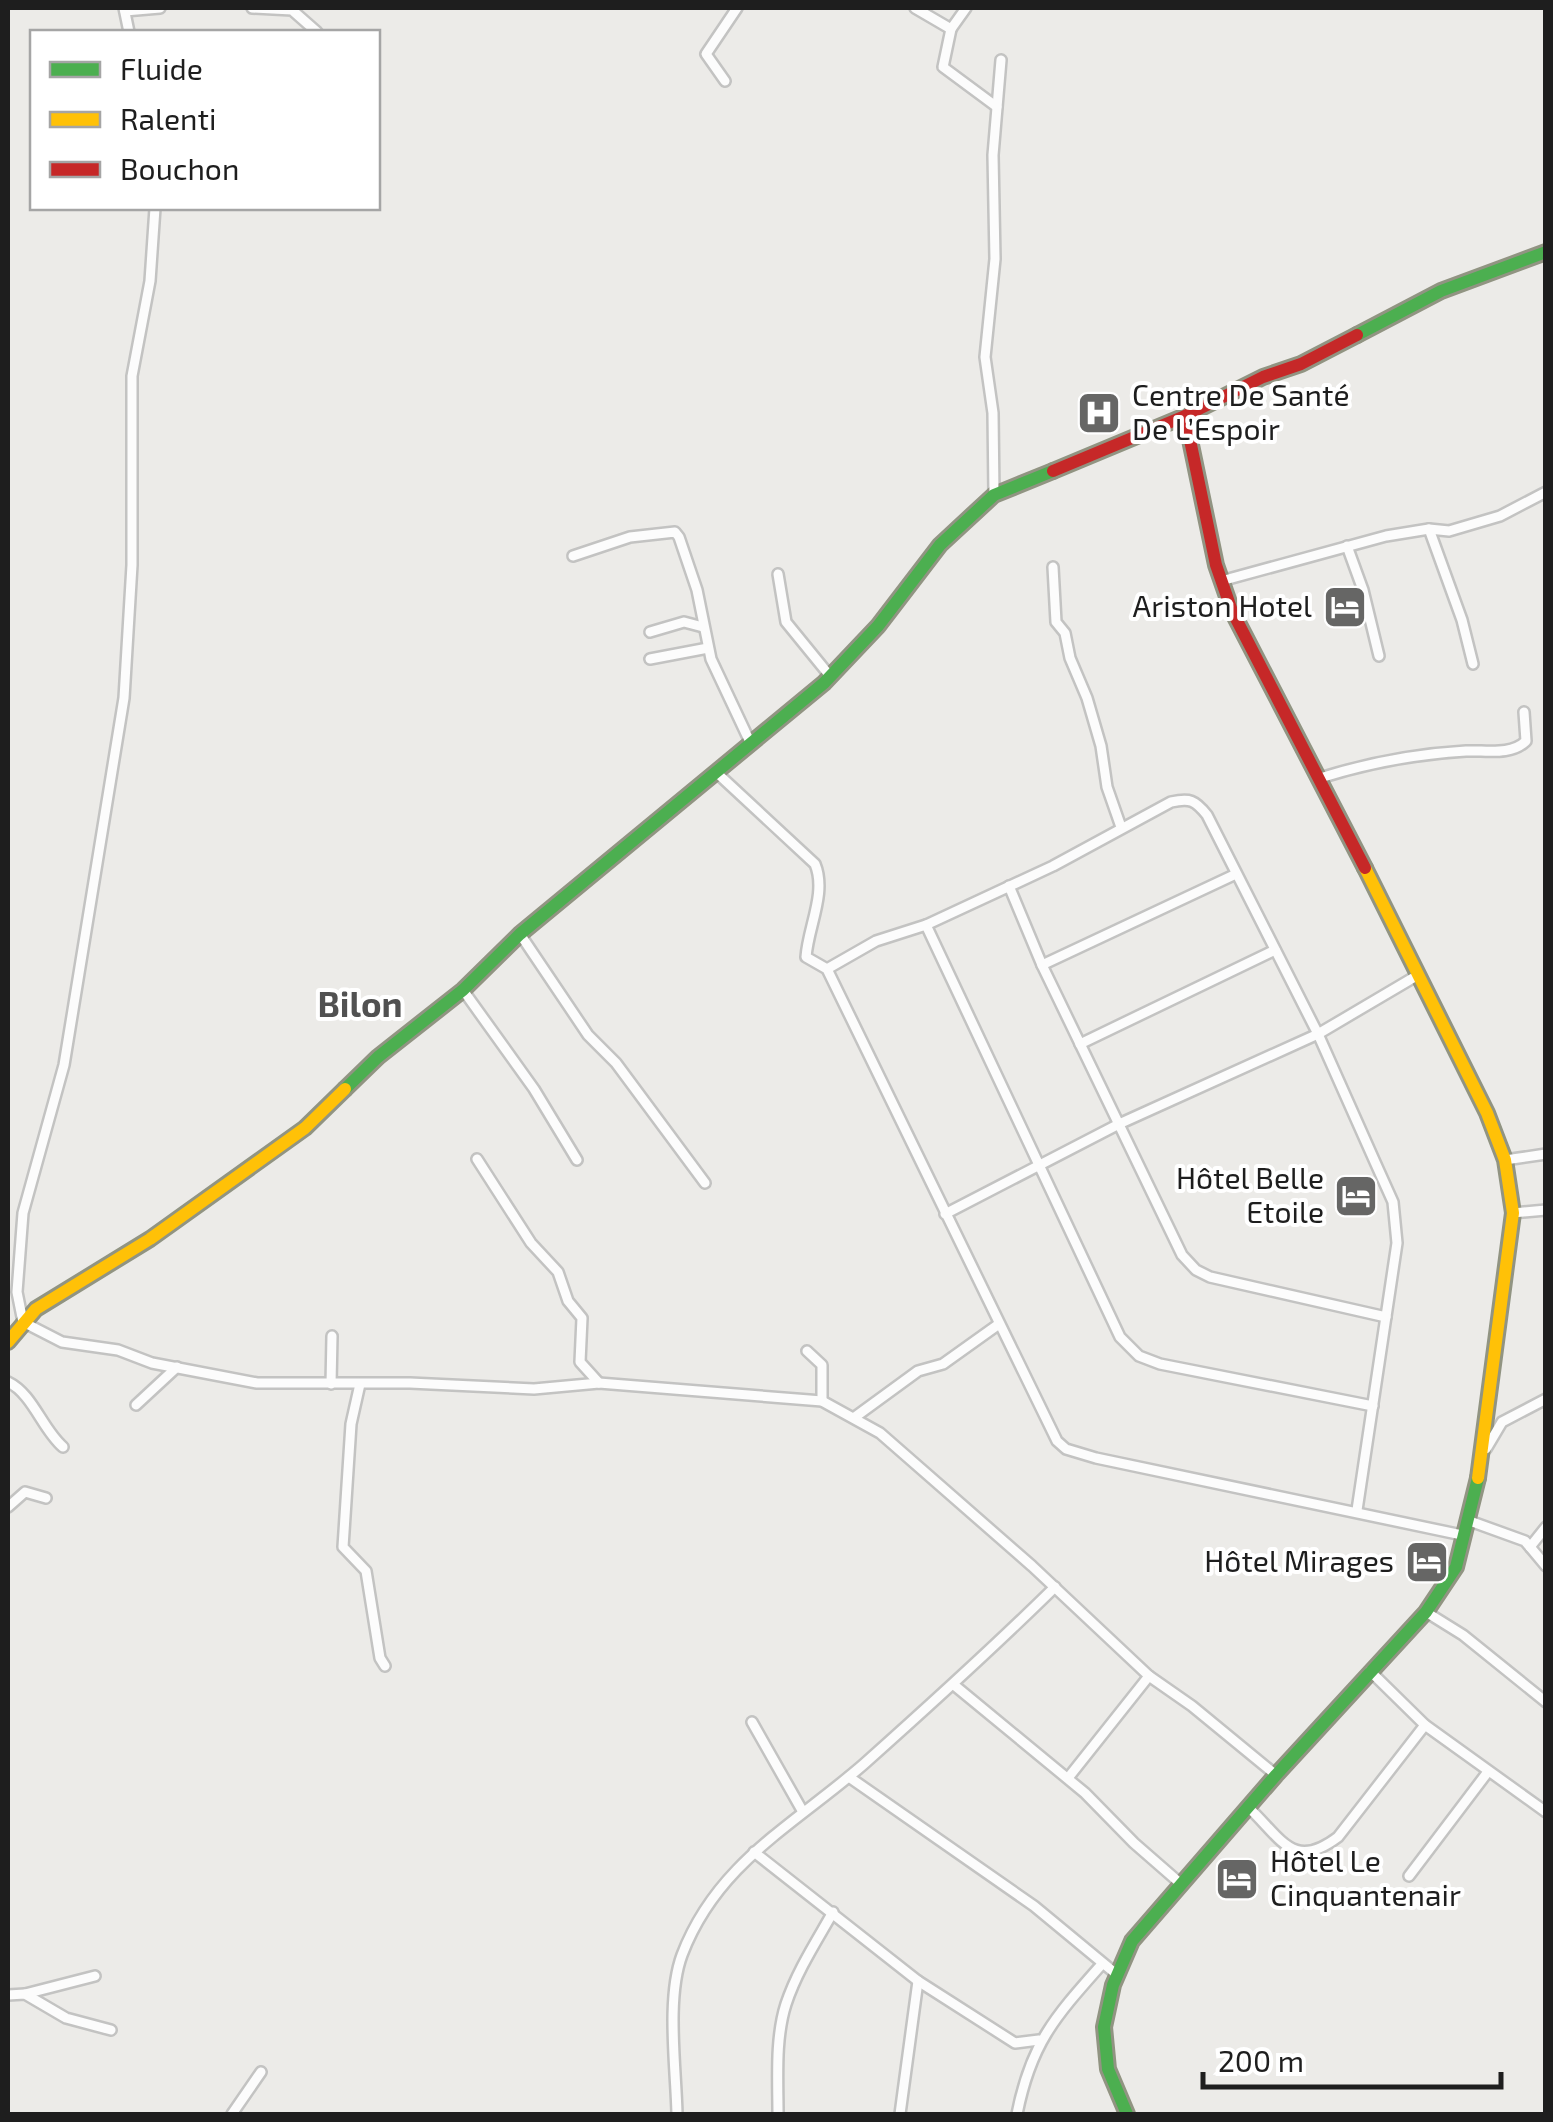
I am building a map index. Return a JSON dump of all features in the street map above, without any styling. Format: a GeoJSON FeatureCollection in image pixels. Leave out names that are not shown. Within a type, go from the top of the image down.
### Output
{"type":"FeatureCollection","features":[{"type":"Feature","properties":{"kind":"street"},"geometry":{"type":"LineString","coordinates":[[124,9],[160,8]]}},
{"type":"Feature","properties":{"kind":"street"},"geometry":{"type":"LineString","coordinates":[[252,8],[292,10],[315,30]]}},
{"type":"Feature","properties":{"kind":"street"},"geometry":{"type":"LineString","coordinates":[[725,81],[706,54],[736,8]]}},
{"type":"Feature","properties":{"kind":"street"},"geometry":{"type":"LineString","coordinates":[[915,8],[951,30]]}},
{"type":"Feature","properties":{"kind":"street"},"geometry":{"type":"LineString","coordinates":[[966,8],[951,30],[943,67],[997,107]]}},
{"type":"Feature","properties":{"kind":"street"},"geometry":{"type":"LineString","coordinates":[[994,495],[993,412],[985,356],[995,259],[993,155],[1001,60]]}},
{"type":"Feature","properties":{"kind":"street"},"geometry":{"type":"LineString","coordinates":[[154,210],[150,282],[132,376],[132,565],[124,698],[64,1064],[24,1213],[16,1292],[23,1322],[62,1342],[118,1350],[152,1363],[256,1383],[534,1388],[599,1383],[822,1402],[855,1417],[893,1444],[1149,1676],[1276,1775]]}},
{"type":"Feature","properties":{"kind":"street"},"geometry":{"type":"LineString","coordinates":[[8,1342],[36,1310],[150,1240],[304,1128],[378,1057],[462,990],[520,934],[830,676],[878,626],[940,545],[994,495],[1301,364],[1441,291],[1545,253]]}},
{"type":"Feature","properties":{"kind":"street"},"geometry":{"type":"LineString","coordinates":[[1127,2114],[1102,2039],[1102,2021],[1115,1973],[1132,1941],[1276,1775],[1426,1612],[1456,1568],[1483,1456],[1513,1213],[1505,1160],[1487,1113],[1232,611],[1221,581],[1185,416]]}},
{"type":"Feature","properties":{"kind":"street"},"geometry":{"type":"LineString","coordinates":[[1221,581],[1348,546],[1428,530],[1450,531],[1500,516],[1546,492]]}},
{"type":"Feature","properties":{"kind":"street"},"geometry":{"type":"LineString","coordinates":[[1428,530],[1474,664]]}},
{"type":"Feature","properties":{"kind":"street"},"geometry":{"type":"LineString","coordinates":[[573,556],[630,537],[675,532],[697,590],[708,648],[751,744]]}},
{"type":"Feature","properties":{"kind":"street"},"geometry":{"type":"LineString","coordinates":[[1348,546],[1378,656]]}},
{"type":"Feature","properties":{"kind":"street"},"geometry":{"type":"LineString","coordinates":[[1053,567],[1056,622],[1065,633],[1070,658],[1087,698],[1101,746],[1107,788],[1121,827]]}},
{"type":"Feature","properties":{"kind":"street"},"geometry":{"type":"LineString","coordinates":[[778,574],[786,622],[830,676]]}},
{"type":"Feature","properties":{"kind":"street"},"geometry":{"type":"LineString","coordinates":[[650,632],[684,622],[703,626]]}},
{"type":"Feature","properties":{"kind":"street"},"geometry":{"type":"LineString","coordinates":[[650,659],[708,648]]}},
{"type":"Feature","properties":{"kind":"street"},"geometry":{"type":"LineString","coordinates":[[1320,778],[1374,761],[1511,750],[1526,741],[1524,712]]}},
{"type":"Feature","properties":{"kind":"street"},"geometry":{"type":"LineString","coordinates":[[716,772],[815,864],[817,903],[806,957],[827,968],[1057,1442],[1096,1458],[1462,1535]]}},
{"type":"Feature","properties":{"kind":"street"},"geometry":{"type":"LineString","coordinates":[[827,968],[876,942],[926,925],[1010,886],[1171,802],[1195,801],[1207,815],[1318,1034],[1393,1202],[1398,1243],[1357,1510]]}},
{"type":"Feature","properties":{"kind":"street"},"geometry":{"type":"LineString","coordinates":[[1042,966],[1236,874]]}},
{"type":"Feature","properties":{"kind":"street"},"geometry":{"type":"LineString","coordinates":[[1010,886],[1042,966],[1182,1255],[1196,1270],[1241,1285],[1386,1318]]}},
{"type":"Feature","properties":{"kind":"street"},"geometry":{"type":"LineString","coordinates":[[926,925],[1128,1349],[1160,1364],[1372,1406]]}},
{"type":"Feature","properties":{"kind":"street"},"geometry":{"type":"LineString","coordinates":[[520,934],[588,1036],[616,1063],[705,1183]]}},
{"type":"Feature","properties":{"kind":"street"},"geometry":{"type":"LineString","coordinates":[[1080,1044],[1274,950]]}},
{"type":"Feature","properties":{"kind":"street"},"geometry":{"type":"LineString","coordinates":[[946,1214],[1119,1124],[1318,1034],[1418,975]]}},
{"type":"Feature","properties":{"kind":"street"},"geometry":{"type":"LineString","coordinates":[[462,990],[534,1089],[577,1160]]}},
{"type":"Feature","properties":{"kind":"street"},"geometry":{"type":"LineString","coordinates":[[1505,1160],[1546,1154]]}},
{"type":"Feature","properties":{"kind":"street"},"geometry":{"type":"LineString","coordinates":[[477,1159],[531,1243],[558,1272],[568,1301],[582,1318],[580,1362],[599,1383]]}},
{"type":"Feature","properties":{"kind":"street"},"geometry":{"type":"LineString","coordinates":[[1513,1213],[1546,1210]]}},
{"type":"Feature","properties":{"kind":"street"},"geometry":{"type":"LineString","coordinates":[[855,1417],[918,1371],[943,1364],[999,1324]]}},
{"type":"Feature","properties":{"kind":"street"},"geometry":{"type":"LineString","coordinates":[[331,1384],[332,1336]]}},
{"type":"Feature","properties":{"kind":"street"},"geometry":{"type":"LineString","coordinates":[[807,1352],[822,1365],[822,1402]]}},
{"type":"Feature","properties":{"kind":"street"},"geometry":{"type":"LineString","coordinates":[[136,1405],[177,1367]]}},
{"type":"Feature","properties":{"kind":"street"},"geometry":{"type":"LineString","coordinates":[[8,1382],[19,1387],[49,1435],[63,1447]]}},
{"type":"Feature","properties":{"kind":"street"},"geometry":{"type":"LineString","coordinates":[[360,1384],[351,1424],[343,1547],[366,1571],[380,1658],[385,1666]]}},
{"type":"Feature","properties":{"kind":"street"},"geometry":{"type":"LineString","coordinates":[[1483,1456],[1502,1422],[1546,1399]]}},
{"type":"Feature","properties":{"kind":"street"},"geometry":{"type":"LineString","coordinates":[[8,1507],[25,1492],[46,1498]]}},
{"type":"Feature","properties":{"kind":"street"},"geometry":{"type":"LineString","coordinates":[[1468,1520],[1525,1541],[1546,1566]]}},
{"type":"Feature","properties":{"kind":"street"},"geometry":{"type":"LineString","coordinates":[[1530,1547],[1546,1526]]}},
{"type":"Feature","properties":{"kind":"street"},"geometry":{"type":"LineString","coordinates":[[677,2114],[674,1989],[681,1956],[723,1882],[954,1685],[1055,1587]]}},
{"type":"Feature","properties":{"kind":"street"},"geometry":{"type":"LineString","coordinates":[[1426,1612],[1463,1634],[1546,1702]]}},
{"type":"Feature","properties":{"kind":"street"},"geometry":{"type":"LineString","coordinates":[[1370,1672],[1425,1725],[1546,1812]]}},
{"type":"Feature","properties":{"kind":"street"},"geometry":{"type":"LineString","coordinates":[[1068,1778],[1149,1676]]}},
{"type":"Feature","properties":{"kind":"street"},"geometry":{"type":"LineString","coordinates":[[954,1685],[1068,1778],[1181,1884]]}},
{"type":"Feature","properties":{"kind":"street"},"geometry":{"type":"LineString","coordinates":[[752,1722],[802,1812]]}},
{"type":"Feature","properties":{"kind":"street"},"geometry":{"type":"LineString","coordinates":[[1248,1807],[1296,1852],[1320,1851],[1338,1837],[1425,1725]]}},
{"type":"Feature","properties":{"kind":"street"},"geometry":{"type":"LineString","coordinates":[[1409,1876],[1487,1773]]}},
{"type":"Feature","properties":{"kind":"street"},"geometry":{"type":"LineString","coordinates":[[849,1777],[1034,1906],[1115,1973]]}},
{"type":"Feature","properties":{"kind":"street"},"geometry":{"type":"LineString","coordinates":[[754,1852],[918,1981],[1016,2043],[1028,2065]]}},
{"type":"Feature","properties":{"kind":"street"},"geometry":{"type":"LineString","coordinates":[[778,2114],[778,2050],[784,2007],[798,1972],[833,1912]]}},
{"type":"Feature","properties":{"kind":"street"},"geometry":{"type":"LineString","coordinates":[[1017,2114],[1028,2065],[1039,2040],[1102,1964]]}},
{"type":"Feature","properties":{"kind":"street"},"geometry":{"type":"LineString","coordinates":[[8,1994],[25,1994],[95,1976]]}},
{"type":"Feature","properties":{"kind":"street"},"geometry":{"type":"LineString","coordinates":[[900,2114],[918,1981]]}},
{"type":"Feature","properties":{"kind":"street"},"geometry":{"type":"LineString","coordinates":[[25,1994],[66,2018],[110,2030]]}},
{"type":"Feature","properties":{"kind":"street"},"geometry":{"type":"LineString","coordinates":[[1016,2043],[1039,2040]]}},
{"type":"Feature","properties":{"kind":"street"},"geometry":{"type":"LineString","coordinates":[[232,2114],[261,2072]]}},
{"type":"Feature","properties":{"kind":"traffic: fast"},"geometry":{"type":"LineString","coordinates":[[1357,335],[1441,291],[1546,252]]}},
{"type":"Feature","properties":{"kind":"traffic: fast"},"geometry":{"type":"LineString","coordinates":[[345,1089],[378,1057],[463,990],[520,934],[824,683],[878,626],[940,545],[994,495],[1053,471]]}},
{"type":"Feature","properties":{"kind":"traffic: fast"},"geometry":{"type":"LineString","coordinates":[[1127,2114],[1108,2069],[1104,2027],[1113,1985],[1132,1941],[1276,1775],[1426,1612],[1456,1567],[1478,1478]]}},
{"type":"Feature","properties":{"kind":"traffic: slow"},"geometry":{"type":"LineString","coordinates":[[1365,868],[1487,1113],[1505,1160],[1513,1213],[1478,1478]]}},
{"type":"Feature","properties":{"kind":"traffic: slow"},"geometry":{"type":"LineString","coordinates":[[8,1342],[36,1309],[150,1239],[305,1128],[345,1089]]}},
{"type":"Feature","properties":{"kind":"traffic: jam"},"geometry":{"type":"LineString","coordinates":[[1053,471],[1185,416],[1357,335]]}},
{"type":"Feature","properties":{"kind":"traffic: jam"},"geometry":{"type":"LineString","coordinates":[[1185,416],[1216,565],[1232,611],[1365,868]]}},
{"type":"Feature","properties":{"kind":"place","name":"Centre De Santé De L’Espoir"},"geometry":{"type":"Point","coordinates":[1099,413]}},
{"type":"Feature","properties":{"kind":"place","name":"Ariston Hotel"},"geometry":{"type":"Point","coordinates":[1345,607]}},
{"type":"Feature","properties":{"kind":"place","name":"Hôtel Belle Etoile"},"geometry":{"type":"Point","coordinates":[1356,1196]}},
{"type":"Feature","properties":{"kind":"place","name":"Hôtel Mirages"},"geometry":{"type":"Point","coordinates":[1427,1562]}},
{"type":"Feature","properties":{"kind":"place","name":"Hôtel Le Cinquantenair"},"geometry":{"type":"Point","coordinates":[1237,1879]}},
{"type":"Feature","properties":{"kind":"district","name":"Bilon"},"geometry":{"type":"Point","coordinates":[360,1005]}}]}
